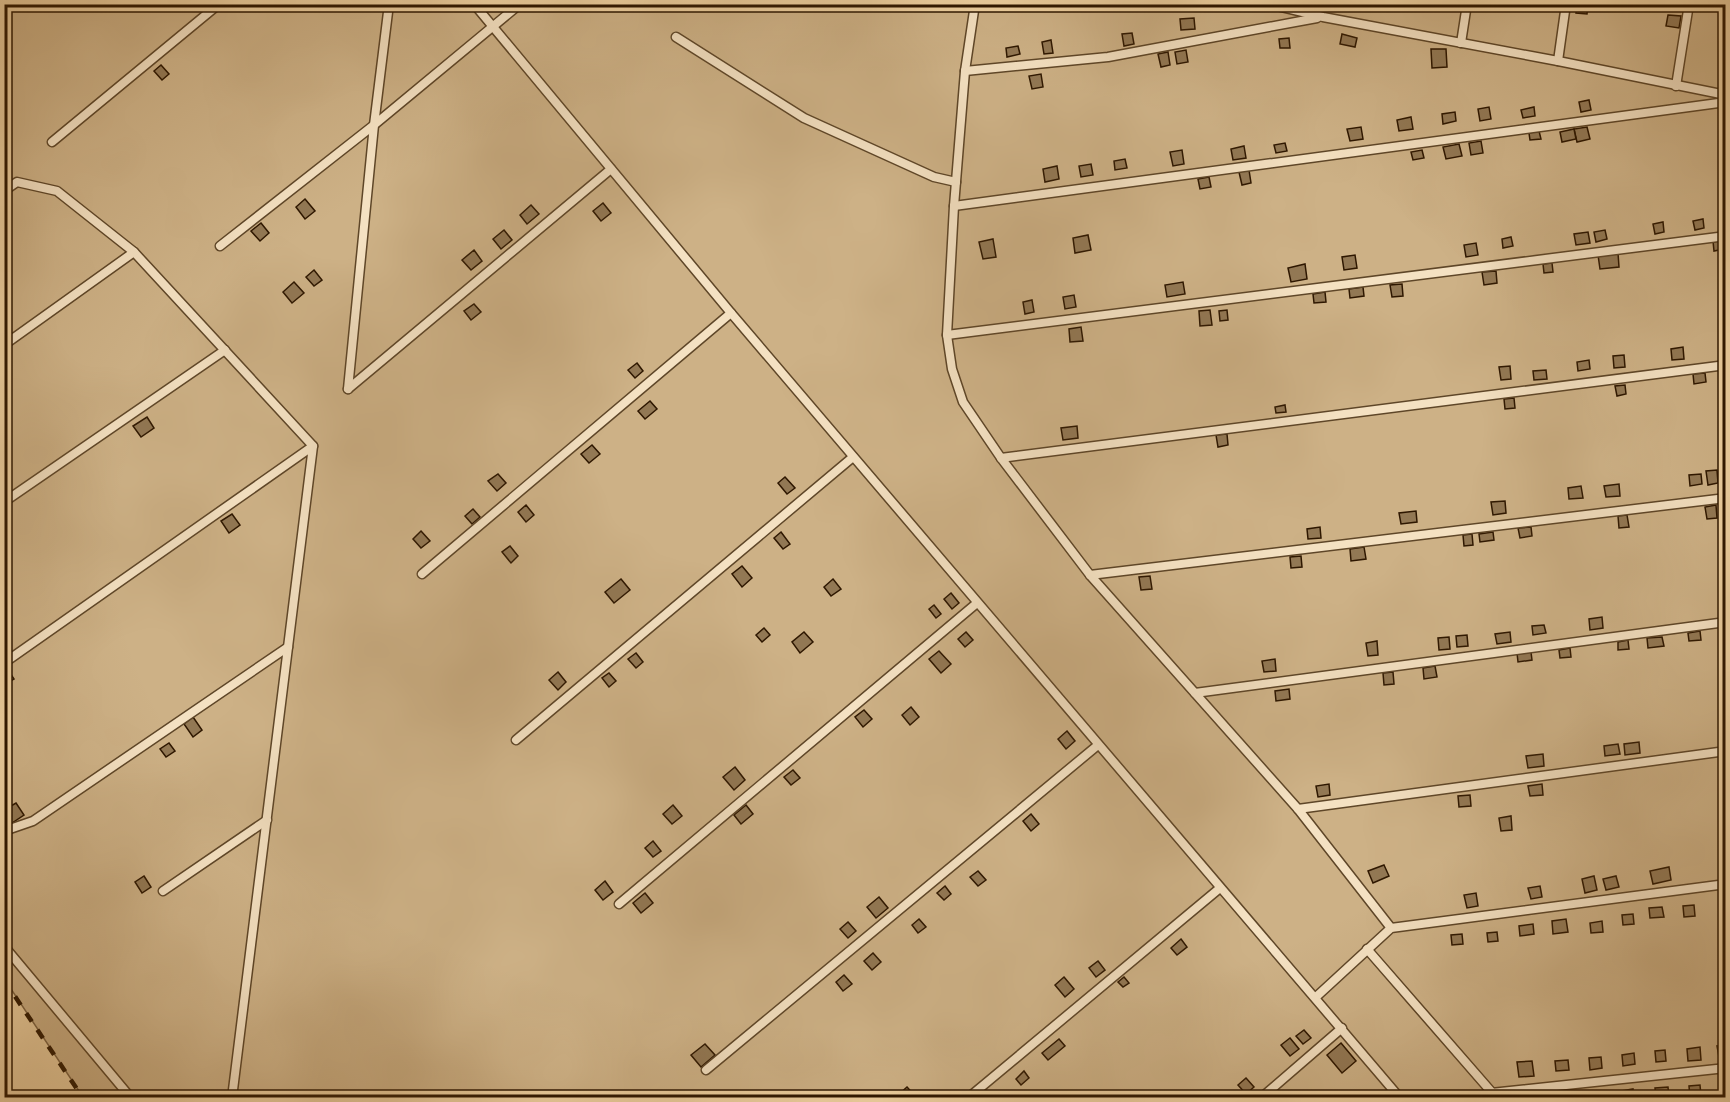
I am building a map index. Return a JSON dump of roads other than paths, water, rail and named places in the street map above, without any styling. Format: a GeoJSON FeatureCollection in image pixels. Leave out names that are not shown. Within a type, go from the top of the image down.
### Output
{"type":"FeatureCollection","features":[{"type":"Feature","properties":{"kind":"lane"},"geometry":{"type":"LineString","coordinates":[[52,142],[219,4]]}},
{"type":"Feature","properties":{"kind":"lane"},"geometry":{"type":"LineString","coordinates":[[388,4],[348,389],[611,169]]}},
{"type":"Feature","properties":{"kind":"lane"},"geometry":{"type":"LineString","coordinates":[[474,4],[731,313],[1400,1098]]}},
{"type":"Feature","properties":{"kind":"lane"},"geometry":{"type":"LineString","coordinates":[[220,246],[374,125],[520,4]]}},
{"type":"Feature","properties":{"kind":"lane"},"geometry":{"type":"LineString","coordinates":[[975,4],[965,71],[947,335],[952,369],[963,402],[1001,458],[1090,575],[1298,809],[1391,928]]}},
{"type":"Feature","properties":{"kind":"lane"},"geometry":{"type":"LineString","coordinates":[[1269,4],[1323,17],[1725,95]]}},
{"type":"Feature","properties":{"kind":"lane"},"geometry":{"type":"LineString","coordinates":[[1461,43],[1467,4]]}},
{"type":"Feature","properties":{"kind":"lane"},"geometry":{"type":"LineString","coordinates":[[1558,61],[1566,4]]}},
{"type":"Feature","properties":{"kind":"lane"},"geometry":{"type":"LineString","coordinates":[[1676,86],[1689,4]]}},
{"type":"Feature","properties":{"kind":"lane"},"geometry":{"type":"LineString","coordinates":[[965,71],[1108,57],[1323,17]]}},
{"type":"Feature","properties":{"kind":"lane"},"geometry":{"type":"LineString","coordinates":[[676,37],[804,118],[934,177],[956,182]]}},
{"type":"Feature","properties":{"kind":"lane"},"geometry":{"type":"LineString","coordinates":[[954,206],[1725,102]]}},
{"type":"Feature","properties":{"kind":"lane"},"geometry":{"type":"LineString","coordinates":[[4,191],[17,182],[57,191],[134,252],[313,446],[232,1098]]}},
{"type":"Feature","properties":{"kind":"lane"},"geometry":{"type":"LineString","coordinates":[[947,335],[1725,236]]}},
{"type":"Feature","properties":{"kind":"lane"},"geometry":{"type":"LineString","coordinates":[[4,345],[134,252]]}},
{"type":"Feature","properties":{"kind":"lane"},"geometry":{"type":"LineString","coordinates":[[422,574],[731,313]]}},
{"type":"Feature","properties":{"kind":"lane"},"geometry":{"type":"LineString","coordinates":[[4,502],[225,350]]}},
{"type":"Feature","properties":{"kind":"lane"},"geometry":{"type":"LineString","coordinates":[[1001,458],[1725,365]]}},
{"type":"Feature","properties":{"kind":"lane"},"geometry":{"type":"LineString","coordinates":[[4,663],[313,446]]}},
{"type":"Feature","properties":{"kind":"lane"},"geometry":{"type":"LineString","coordinates":[[516,740],[854,457]]}},
{"type":"Feature","properties":{"kind":"lane"},"geometry":{"type":"LineString","coordinates":[[1090,575],[1725,498]]}},
{"type":"Feature","properties":{"kind":"lane"},"geometry":{"type":"LineString","coordinates":[[619,904],[977,603]]}},
{"type":"Feature","properties":{"kind":"lane"},"geometry":{"type":"LineString","coordinates":[[1195,693],[1725,622]]}},
{"type":"Feature","properties":{"kind":"lane"},"geometry":{"type":"LineString","coordinates":[[4,831],[33,821],[288,646]]}},
{"type":"Feature","properties":{"kind":"lane"},"geometry":{"type":"LineString","coordinates":[[706,1070],[1098,746]]}},
{"type":"Feature","properties":{"kind":"lane"},"geometry":{"type":"LineString","coordinates":[[1298,809],[1725,751]]}},
{"type":"Feature","properties":{"kind":"lane"},"geometry":{"type":"LineString","coordinates":[[163,891],[267,820]]}},
{"type":"Feature","properties":{"kind":"lane"},"geometry":{"type":"LineString","coordinates":[[1316,997],[1391,928],[1725,884]]}},
{"type":"Feature","properties":{"kind":"lane"},"geometry":{"type":"LineString","coordinates":[[968,1098],[1220,888]]}},
{"type":"Feature","properties":{"kind":"lane"},"geometry":{"type":"LineString","coordinates":[[4,946],[131,1098]]}},
{"type":"Feature","properties":{"kind":"lane"},"geometry":{"type":"LineString","coordinates":[[1367,949],[1493,1095],[1725,1068]]}},
{"type":"Feature","properties":{"kind":"lane"},"geometry":{"type":"LineString","coordinates":[[1261,1098],[1342,1028]]}},
{"type":"Feature","properties":{"kind":"railway"},"geometry":{"type":"LineString","coordinates":[[4,980],[83,1098]]}}]}
